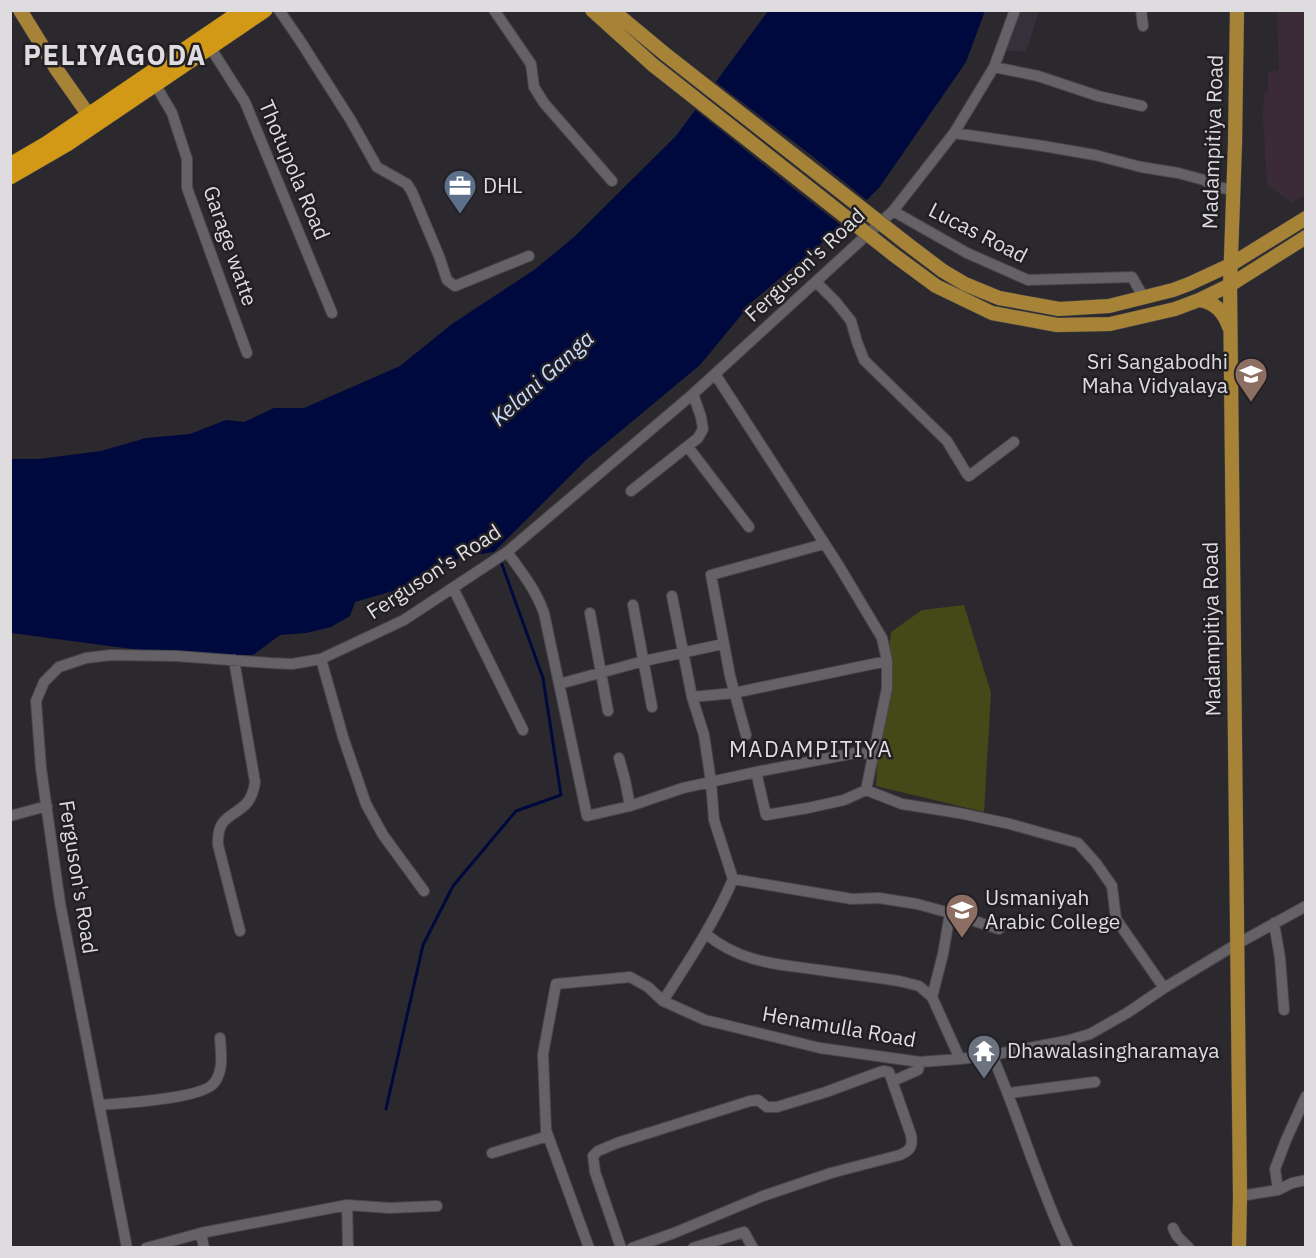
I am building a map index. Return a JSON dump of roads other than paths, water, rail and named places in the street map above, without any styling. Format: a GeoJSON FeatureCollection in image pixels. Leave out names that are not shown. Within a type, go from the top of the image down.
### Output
{"type":"FeatureCollection","features":[{"type":"Feature","properties":{"kind":"highway"},"geometry":{"type":"LineString","coordinates":[[10,177],[67,144],[92,120],[243,10]]}},
{"type":"Feature","properties":{"kind":"highway"},"geometry":{"type":"LineString","coordinates":[[10,165],[155,84],[265,10]]}},
{"type":"Feature","properties":{"kind":"main road"},"geometry":{"type":"LineString","coordinates":[[20,10],[42,47],[92,120]]}},
{"type":"Feature","properties":{"kind":"main road"},"geometry":{"type":"LineString","coordinates":[[592,10],[653,65],[894,255],[936,286],[992,313],[1057,325],[1110,324],[1175,309],[1230,285],[1305,237]]}},
{"type":"Feature","properties":{"kind":"main road"},"geometry":{"type":"LineString","coordinates":[[612,10],[906,243],[965,284],[999,298],[1059,309],[1109,306],[1144,298],[1189,284],[1230,265],[1305,218]]}},
{"type":"Feature","properties":{"kind":"main road","name":"Madampitiya Road"},"geometry":{"type":"LineString","coordinates":[[1237,10],[1230,332],[1239,1248]]}},
{"type":"Feature","properties":{"kind":"main road"},"geometry":{"type":"LineString","coordinates":[[1231,240],[1237,249],[1252,252]]}},
{"type":"Feature","properties":{"kind":"main road"},"geometry":{"type":"LineString","coordinates":[[1199,300],[1207,301],[1218,308],[1225,317],[1230,332]]}},
{"type":"Feature","properties":{"kind":"street"},"geometry":{"type":"LineString","coordinates":[[279,10],[343,109],[377,167],[407,184],[412,192],[447,280],[455,286],[529,256]]}},
{"type":"Feature","properties":{"kind":"street"},"geometry":{"type":"LineString","coordinates":[[494,10],[531,64],[534,87],[544,103],[612,181]]}},
{"type":"Feature","properties":{"kind":"street","name":"Ferguson's Road"},"geometry":{"type":"LineString","coordinates":[[127,1248],[60,903],[41,768],[36,701],[44,682],[59,667],[86,658],[111,654],[292,664],[321,659],[404,620],[507,552],[693,394],[893,211],[954,133],[994,67],[1015,10]]}},
{"type":"Feature","properties":{"kind":"street"},"geometry":{"type":"LineString","coordinates":[[1141,10],[1143,26]]}},
{"type":"Feature","properties":{"kind":"street","name":"Thotupola Road"},"geometry":{"type":"LineString","coordinates":[[210,47],[244,102],[332,313]]}},
{"type":"Feature","properties":{"kind":"street"},"geometry":{"type":"LineString","coordinates":[[994,67],[1038,75],[1098,96],[1142,106]]}},
{"type":"Feature","properties":{"kind":"street","name":"Garage watte"},"geometry":{"type":"LineString","coordinates":[[155,84],[172,113],[187,159],[187,188],[247,353]]}},
{"type":"Feature","properties":{"kind":"street"},"geometry":{"type":"LineString","coordinates":[[954,133],[1095,155],[1141,167],[1178,173],[1204,180],[1217,187],[1233,190]]}},
{"type":"Feature","properties":{"kind":"street","name":"Lucas Road"},"geometry":{"type":"LineString","coordinates":[[893,211],[967,253],[1028,280],[1132,277],[1144,298]]}},
{"type":"Feature","properties":{"kind":"street"},"geometry":{"type":"LineString","coordinates":[[816,282],[851,321],[864,360],[947,441],[969,476],[1014,442]]}},
{"type":"Feature","properties":{"kind":"street"},"geometry":{"type":"LineString","coordinates":[[714,374],[882,638],[887,661],[887,688],[866,790]]}},
{"type":"Feature","properties":{"kind":"street"},"geometry":{"type":"LineString","coordinates":[[631,491],[698,438],[703,429],[693,394]]}},
{"type":"Feature","properties":{"kind":"street"},"geometry":{"type":"LineString","coordinates":[[688,447],[748,527]]}},
{"type":"Feature","properties":{"kind":"street"},"geometry":{"type":"LineString","coordinates":[[746,735],[723,644],[711,574],[824,544]]}},
{"type":"Feature","properties":{"kind":"street"},"geometry":{"type":"LineString","coordinates":[[507,552],[531,585],[544,613],[587,816],[630,806],[683,788],[756,772],[848,754],[873,754]]}},
{"type":"Feature","properties":{"kind":"street"},"geometry":{"type":"LineString","coordinates":[[453,588],[523,730]]}},
{"type":"Feature","properties":{"kind":"street"},"geometry":{"type":"LineString","coordinates":[[663,1001],[706,934],[733,879],[714,820],[704,735],[692,697],[672,596]]}},
{"type":"Feature","properties":{"kind":"street"},"geometry":{"type":"LineString","coordinates":[[633,605],[652,708]]}},
{"type":"Feature","properties":{"kind":"street"},"geometry":{"type":"LineString","coordinates":[[590,613],[608,711]]}},
{"type":"Feature","properties":{"kind":"street"},"geometry":{"type":"LineString","coordinates":[[559,684],[644,661],[723,644]]}},
{"type":"Feature","properties":{"kind":"street"},"geometry":{"type":"LineString","coordinates":[[321,659],[343,737],[366,804],[382,835],[424,891]]}},
{"type":"Feature","properties":{"kind":"street"},"geometry":{"type":"LineString","coordinates":[[234,660],[255,782],[253,794],[246,804],[231,814],[222,824],[218,834],[218,845],[240,931]]}},
{"type":"Feature","properties":{"kind":"street"},"geometry":{"type":"LineString","coordinates":[[692,697],[734,693],[887,661]]}},
{"type":"Feature","properties":{"kind":"street"},"geometry":{"type":"LineString","coordinates":[[619,758],[626,780],[630,806]]}},
{"type":"Feature","properties":{"kind":"street"},"geometry":{"type":"LineString","coordinates":[[756,772],[766,815],[844,800],[866,790],[902,804],[1010,824],[1078,843],[1112,886],[1116,919],[1164,988]]}},
{"type":"Feature","properties":{"kind":"street"},"geometry":{"type":"LineString","coordinates":[[10,816],[47,806]]}},
{"type":"Feature","properties":{"kind":"street"},"geometry":{"type":"LineString","coordinates":[[733,879],[852,898],[879,898],[917,904],[999,929]]}},
{"type":"Feature","properties":{"kind":"street","name":"Henamulla Road"},"geometry":{"type":"LineString","coordinates":[[548,1136],[543,1054],[556,984],[630,977],[648,987],[663,1001],[705,1020],[820,1048],[920,1062],[960,1059],[1066,1041],[1090,1034],[1237,944],[1305,906]]}},
{"type":"Feature","properties":{"kind":"street"},"geometry":{"type":"LineString","coordinates":[[932,998],[944,954],[950,913]]}},
{"type":"Feature","properties":{"kind":"street"},"geometry":{"type":"LineString","coordinates":[[1274,923],[1280,958],[1284,1010]]}},
{"type":"Feature","properties":{"kind":"street"},"geometry":{"type":"LineString","coordinates":[[706,934],[729,949],[763,963],[900,981],[919,986],[932,998],[960,1059]]}},
{"type":"Feature","properties":{"kind":"street"},"geometry":{"type":"LineString","coordinates":[[100,1105],[191,1095],[206,1089],[214,1083],[221,1067],[220,1038]]}},
{"type":"Feature","properties":{"kind":"street"},"geometry":{"type":"LineString","coordinates":[[993,1055],[1009,1093],[1041,1188],[1068,1248]]}},
{"type":"Feature","properties":{"kind":"street"},"geometry":{"type":"LineString","coordinates":[[893,1081],[918,1070],[920,1062]]}},
{"type":"Feature","properties":{"kind":"street"},"geometry":{"type":"LineString","coordinates":[[621,1248],[595,1172],[593,1156],[598,1151],[750,1101],[758,1100],[767,1107],[777,1107],[885,1071],[889,1072],[913,1143],[908,1151],[831,1173],[763,1196],[632,1248]]}},
{"type":"Feature","properties":{"kind":"street"},"geometry":{"type":"LineString","coordinates":[[1009,1093],[1095,1082]]}},
{"type":"Feature","properties":{"kind":"street"},"geometry":{"type":"LineString","coordinates":[[1278,1190],[1275,1169],[1305,1096]]}},
{"type":"Feature","properties":{"kind":"street"},"geometry":{"type":"LineString","coordinates":[[492,1153],[548,1136],[589,1248]]}},
{"type":"Feature","properties":{"kind":"street"},"geometry":{"type":"LineString","coordinates":[[1240,1196],[1278,1190],[1305,1180]]}},
{"type":"Feature","properties":{"kind":"street"},"geometry":{"type":"LineString","coordinates":[[146,1248],[201,1233],[347,1205],[389,1208],[437,1206]]}},
{"type":"Feature","properties":{"kind":"street"},"geometry":{"type":"LineString","coordinates":[[347,1205],[348,1248]]}},
{"type":"Feature","properties":{"kind":"street"},"geometry":{"type":"LineString","coordinates":[[1173,1228],[1177,1236],[1189,1248]]}},
{"type":"Feature","properties":{"kind":"street"},"geometry":{"type":"LineString","coordinates":[[693,1248],[744,1232],[753,1248]]}},
{"type":"Feature","properties":{"kind":"street"},"geometry":{"type":"LineString","coordinates":[[201,1233],[204,1248]]}},
{"type":"Feature","properties":{"kind":"water","name":"Kelani Ganga"},"geometry":{"type":"Polygon","coordinates":[[[768,11],[985,11],[966,62],[879,188],[823,242],[752,302],[700,365],[587,459],[494,552],[461,557],[410,586],[355,602],[350,616],[331,627],[306,633],[280,635],[253,655],[178,655],[11,633],[11,459],[39,459],[101,451],[146,438],[190,434],[226,420],[244,422],[274,408],[304,408],[400,366],[452,324],[534,270],[573,238],[676,136],[768,11]]]}},
{"type":"Feature","properties":{"kind":"waterway"},"geometry":{"type":"LineString","coordinates":[[386,1109],[423,945],[453,886],[516,811],[561,795],[543,678],[500,559]]}},
{"type":"Feature","properties":{"kind":"place","name":"DHL"},"geometry":{"type":"Point","coordinates":[460,215]}},
{"type":"Feature","properties":{"kind":"place","name":"Sri Sangabodhi Maha Vidyalaya"},"geometry":{"type":"Point","coordinates":[1251,403]}},
{"type":"Feature","properties":{"kind":"place","name":"Usmaniyah Arabic College"},"geometry":{"type":"Point","coordinates":[962,939]}},
{"type":"Feature","properties":{"kind":"place","name":"Dhawalasingharamaya"},"geometry":{"type":"Point","coordinates":[984,1080]}},
{"type":"Feature","properties":{"kind":"district","name":"PELIYAGODA"},"geometry":{"type":"Point","coordinates":[115,56]}},
{"type":"Feature","properties":{"kind":"district","name":"MADAMPITIYA"},"geometry":{"type":"Point","coordinates":[811,749]}}]}
